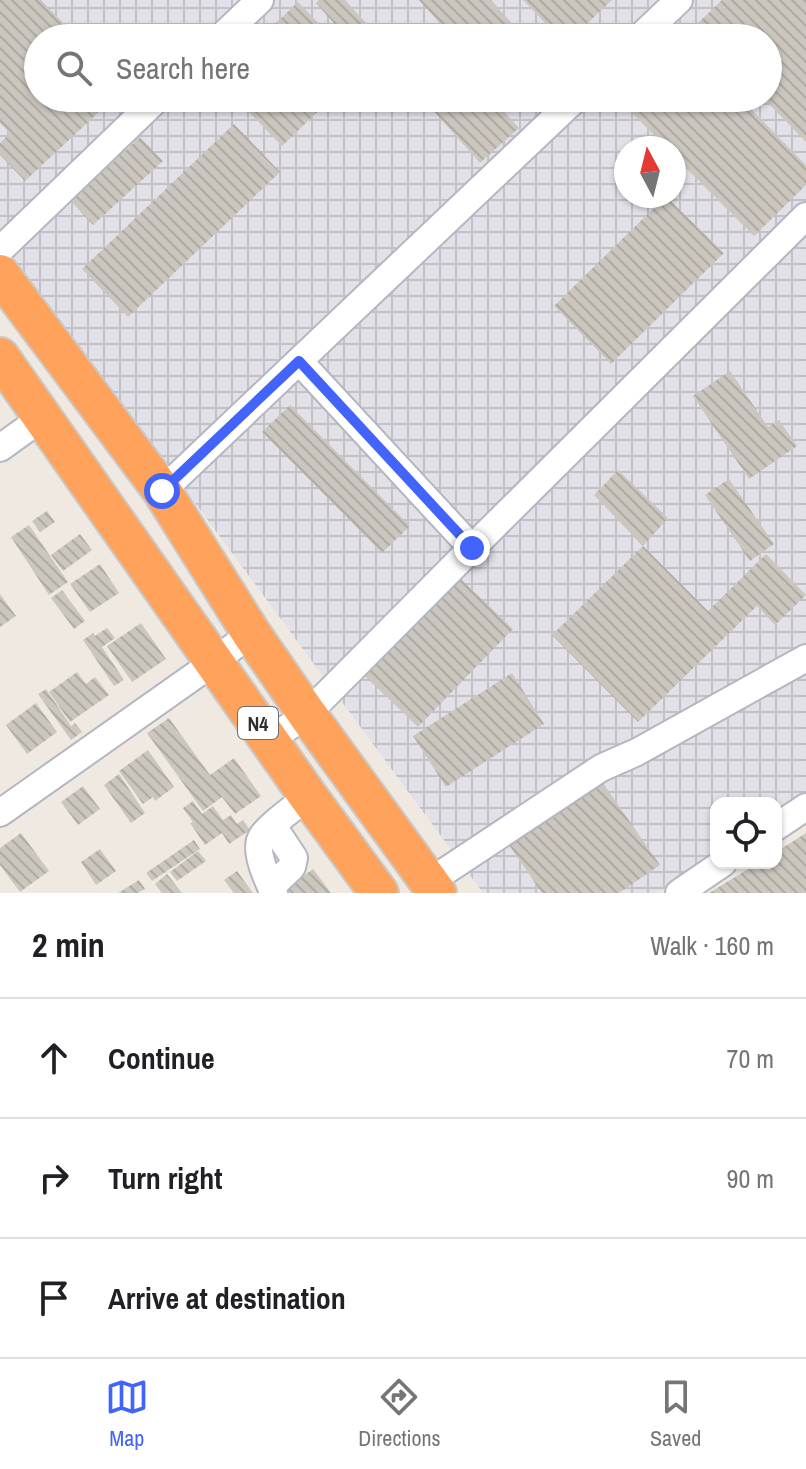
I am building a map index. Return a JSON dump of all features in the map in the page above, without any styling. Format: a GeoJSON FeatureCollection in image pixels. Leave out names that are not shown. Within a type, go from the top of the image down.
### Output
{"type":"FeatureCollection","features":[{"type":"Feature","properties":{"kind":"highway","name":"N4"},"geometry":{"type":"LineString","coordinates":[[0,274],[162,491],[251,633],[433,888]]}},
{"type":"Feature","properties":{"kind":"highway","name":"N4"},"geometry":{"type":"LineString","coordinates":[[0,357],[379,893]]}},
{"type":"Feature","properties":{"kind":"street"},"geometry":{"type":"LineString","coordinates":[[235,24],[260,0]]}},
{"type":"Feature","properties":{"kind":"street"},"geometry":{"type":"LineString","coordinates":[[654,24],[679,0]]}},
{"type":"Feature","properties":{"kind":"street"},"geometry":{"type":"LineString","coordinates":[[0,250],[143,112]]}},
{"type":"Feature","properties":{"kind":"street"},"geometry":{"type":"LineString","coordinates":[[162,491],[561,112]]}},
{"type":"Feature","properties":{"kind":"street"},"geometry":{"type":"LineString","coordinates":[[270,740],[307,714],[806,216]]}},
{"type":"Feature","properties":{"kind":"street"},"geometry":{"type":"LineString","coordinates":[[299,361],[472,548]]}},
{"type":"Feature","properties":{"kind":"street"},"geometry":{"type":"LineString","coordinates":[[0,448],[43,417]]}},
{"type":"Feature","properties":{"kind":"street"},"geometry":{"type":"LineString","coordinates":[[0,813],[251,633]]}},
{"type":"Feature","properties":{"kind":"street"},"geometry":{"type":"LineString","coordinates":[[433,888],[601,768],[637,752],[806,658]]}},
{"type":"Feature","properties":{"kind":"street"},"geometry":{"type":"LineString","coordinates":[[272,890],[292,867],[294,858],[273,826],[308,796]]}},
{"type":"Feature","properties":{"kind":"street"},"geometry":{"type":"LineString","coordinates":[[782,823],[806,807]]}},
{"type":"Feature","properties":{"kind":"street"},"geometry":{"type":"LineString","coordinates":[[679,893],[714,869]]}},
{"type":"Feature","properties":{"kind":"shaded area"},"geometry":{"type":"Polygon","coordinates":[[[0,0],[806,0],[806,810],[782,814],[782,797],[710,797],[710,859],[658,893],[483,893],[91,362],[0,246],[0,0]]]}},
{"type":"Feature","properties":{"kind":"building"},"geometry":{"type":"Polygon","coordinates":[[[0,0],[41,0],[64,24],[24,24],[24,112],[99,112],[25,181],[0,155],[0,143],[10,133],[0,123],[0,0]]]}},
{"type":"Feature","properties":{"kind":"building"},"geometry":{"type":"Polygon","coordinates":[[[319,0],[345,0],[367,24],[335,24],[316,3],[319,0]]]}},
{"type":"Feature","properties":{"kind":"building"},"geometry":{"type":"Polygon","coordinates":[[[419,0],[491,0],[512,24],[440,24],[419,0]]]}},
{"type":"Feature","properties":{"kind":"building"},"geometry":{"type":"Polygon","coordinates":[[[523,0],[612,0],[587,24],[546,24],[523,0]]]}},
{"type":"Feature","properties":{"kind":"building"},"geometry":{"type":"Polygon","coordinates":[[[722,0],[806,0],[806,142],[777,112],[782,112],[782,24],[697,24],[722,0]]]}},
{"type":"Feature","properties":{"kind":"building"},"geometry":{"type":"Polygon","coordinates":[[[298,2],[319,24],[275,24],[298,2]]]}},
{"type":"Feature","properties":{"kind":"building"},"geometry":{"type":"Polygon","coordinates":[[[249,112],[317,112],[282,146],[249,112]]]}},
{"type":"Feature","properties":{"kind":"building"},"geometry":{"type":"Polygon","coordinates":[[[434,112],[505,112],[519,128],[480,163],[434,112]]]}},
{"type":"Feature","properties":{"kind":"building"},"geometry":{"type":"Polygon","coordinates":[[[631,112],[754,112],[806,165],[806,185],[754,236],[686,168],[686,136],[655,136],[631,112]]]}},
{"type":"Feature","properties":{"kind":"building"},"geometry":{"type":"Polygon","coordinates":[[[234,124],[280,172],[128,317],[82,269],[234,124]]]}},
{"type":"Feature","properties":{"kind":"building"},"geometry":{"type":"Polygon","coordinates":[[[140,137],[163,161],[93,225],[71,201],[140,137]]]}},
{"type":"Feature","properties":{"kind":"building"},"geometry":{"type":"Polygon","coordinates":[[[654,208],[678,208],[724,253],[611,364],[554,306],[654,208]]]}},
{"type":"Feature","properties":{"kind":"building"},"geometry":{"type":"Polygon","coordinates":[[[730,371],[768,427],[779,420],[797,446],[749,479],[693,396],[730,371]]]}},
{"type":"Feature","properties":{"kind":"building"},"geometry":{"type":"Polygon","coordinates":[[[290,405],[410,526],[382,553],[262,432],[290,405]]]}},
{"type":"Feature","properties":{"kind":"building"},"geometry":{"type":"Polygon","coordinates":[[[618,470],[668,518],[643,546],[594,495],[618,470]]]}},
{"type":"Feature","properties":{"kind":"building"},"geometry":{"type":"Polygon","coordinates":[[[729,479],[774,544],[750,561],[705,495],[729,479]]]}},
{"type":"Feature","properties":{"kind":"building"},"geometry":{"type":"Polygon","coordinates":[[[47,511],[55,522],[40,532],[32,521],[47,511]]]}},
{"type":"Feature","properties":{"kind":"building"},"geometry":{"type":"Polygon","coordinates":[[[29,525],[68,582],[49,595],[11,537],[29,525]]]}},
{"type":"Feature","properties":{"kind":"building"},"geometry":{"type":"Polygon","coordinates":[[[80,534],[92,550],[63,571],[51,555],[80,534]]]}},
{"type":"Feature","properties":{"kind":"building"},"geometry":{"type":"Polygon","coordinates":[[[643,546],[708,611],[766,554],[806,595],[775,625],[757,606],[638,722],[552,635],[643,546]]]}},
{"type":"Feature","properties":{"kind":"building"},"geometry":{"type":"Polygon","coordinates":[[[100,564],[119,593],[90,612],[70,584],[100,564]]]}},
{"type":"Feature","properties":{"kind":"building"},"geometry":{"type":"Polygon","coordinates":[[[459,577],[513,629],[418,727],[364,675],[459,577]]]}},
{"type":"Feature","properties":{"kind":"building"},"geometry":{"type":"Polygon","coordinates":[[[62,590],[85,621],[74,629],[51,598],[62,590]]]}},
{"type":"Feature","properties":{"kind":"building"},"geometry":{"type":"Polygon","coordinates":[[[0,594],[16,616],[0,627],[0,594]]]}},
{"type":"Feature","properties":{"kind":"building"},"geometry":{"type":"Polygon","coordinates":[[[141,623],[166,659],[132,682],[107,646],[141,623]]]}},
{"type":"Feature","properties":{"kind":"building"},"geometry":{"type":"Polygon","coordinates":[[[107,628],[115,638],[102,647],[124,680],[114,686],[83,640],[107,628]]]}},
{"type":"Feature","properties":{"kind":"building"},"geometry":{"type":"Polygon","coordinates":[[[77,672],[86,684],[95,677],[109,695],[70,722],[49,692],[77,672]]]}},
{"type":"Feature","properties":{"kind":"building"},"geometry":{"type":"Polygon","coordinates":[[[512,673],[544,724],[446,787],[413,736],[512,673]]]}},
{"type":"Feature","properties":{"kind":"building"},"geometry":{"type":"Polygon","coordinates":[[[46,689],[71,726],[75,723],[82,732],[71,740],[38,694],[46,689]]]}},
{"type":"Feature","properties":{"kind":"building"},"geometry":{"type":"Polygon","coordinates":[[[36,703],[57,732],[27,754],[6,725],[36,703]]]}},
{"type":"Feature","properties":{"kind":"building"},"geometry":{"type":"Polygon","coordinates":[[[169,718],[210,775],[234,758],[261,796],[235,814],[222,797],[203,811],[147,733],[169,718]]]}},
{"type":"Feature","properties":{"kind":"building"},"geometry":{"type":"Polygon","coordinates":[[[148,750],[174,787],[155,801],[153,797],[143,804],[119,771],[148,750]]]}},
{"type":"Feature","properties":{"kind":"building"},"geometry":{"type":"Polygon","coordinates":[[[119,774],[145,813],[131,823],[104,785],[119,774]]]}},
{"type":"Feature","properties":{"kind":"building"},"geometry":{"type":"Polygon","coordinates":[[[598,776],[660,865],[619,893],[542,893],[505,839],[598,776]]]}},
{"type":"Feature","properties":{"kind":"building"},"geometry":{"type":"Polygon","coordinates":[[[83,786],[100,809],[78,825],[61,802],[83,786]]]}},
{"type":"Feature","properties":{"kind":"building"},"geometry":{"type":"Polygon","coordinates":[[[193,801],[202,814],[213,806],[223,820],[231,815],[237,824],[243,820],[250,830],[229,844],[222,833],[205,845],[183,808],[193,801]]]}},
{"type":"Feature","properties":{"kind":"building"},"geometry":{"type":"Polygon","coordinates":[[[21,833],[49,871],[20,892],[0,865],[0,848],[21,833]]]}},
{"type":"Feature","properties":{"kind":"building"},"geometry":{"type":"Polygon","coordinates":[[[806,833],[806,893],[709,893],[748,869],[782,869],[782,848],[806,833]]]}},
{"type":"Feature","properties":{"kind":"building"},"geometry":{"type":"Polygon","coordinates":[[[194,840],[200,849],[152,881],[146,873],[194,840]]]}},
{"type":"Feature","properties":{"kind":"building"},"geometry":{"type":"Polygon","coordinates":[[[100,849],[116,871],[96,885],[81,862],[100,849]]]}},
{"type":"Feature","properties":{"kind":"building"},"geometry":{"type":"Polygon","coordinates":[[[198,851],[206,861],[177,881],[170,872],[198,851]]]}},
{"type":"Feature","properties":{"kind":"building"},"geometry":{"type":"Polygon","coordinates":[[[313,869],[331,893],[279,893],[313,869]]]}},
{"type":"Feature","properties":{"kind":"building"},"geometry":{"type":"Polygon","coordinates":[[[237,871],[253,893],[234,893],[224,880],[237,871]]]}},
{"type":"Feature","properties":{"kind":"building"},"geometry":{"type":"Polygon","coordinates":[[[167,874],[182,893],[162,893],[155,884],[167,874]]]}},
{"type":"Feature","properties":{"kind":"building"},"geometry":{"type":"Polygon","coordinates":[[[139,880],[145,889],[138,893],[118,893],[139,880]]]}},
{"type":"Feature","properties":{"kind":"route"},"geometry":{"type":"LineString","coordinates":[[162,491],[299,361],[472,548]]}}]}
